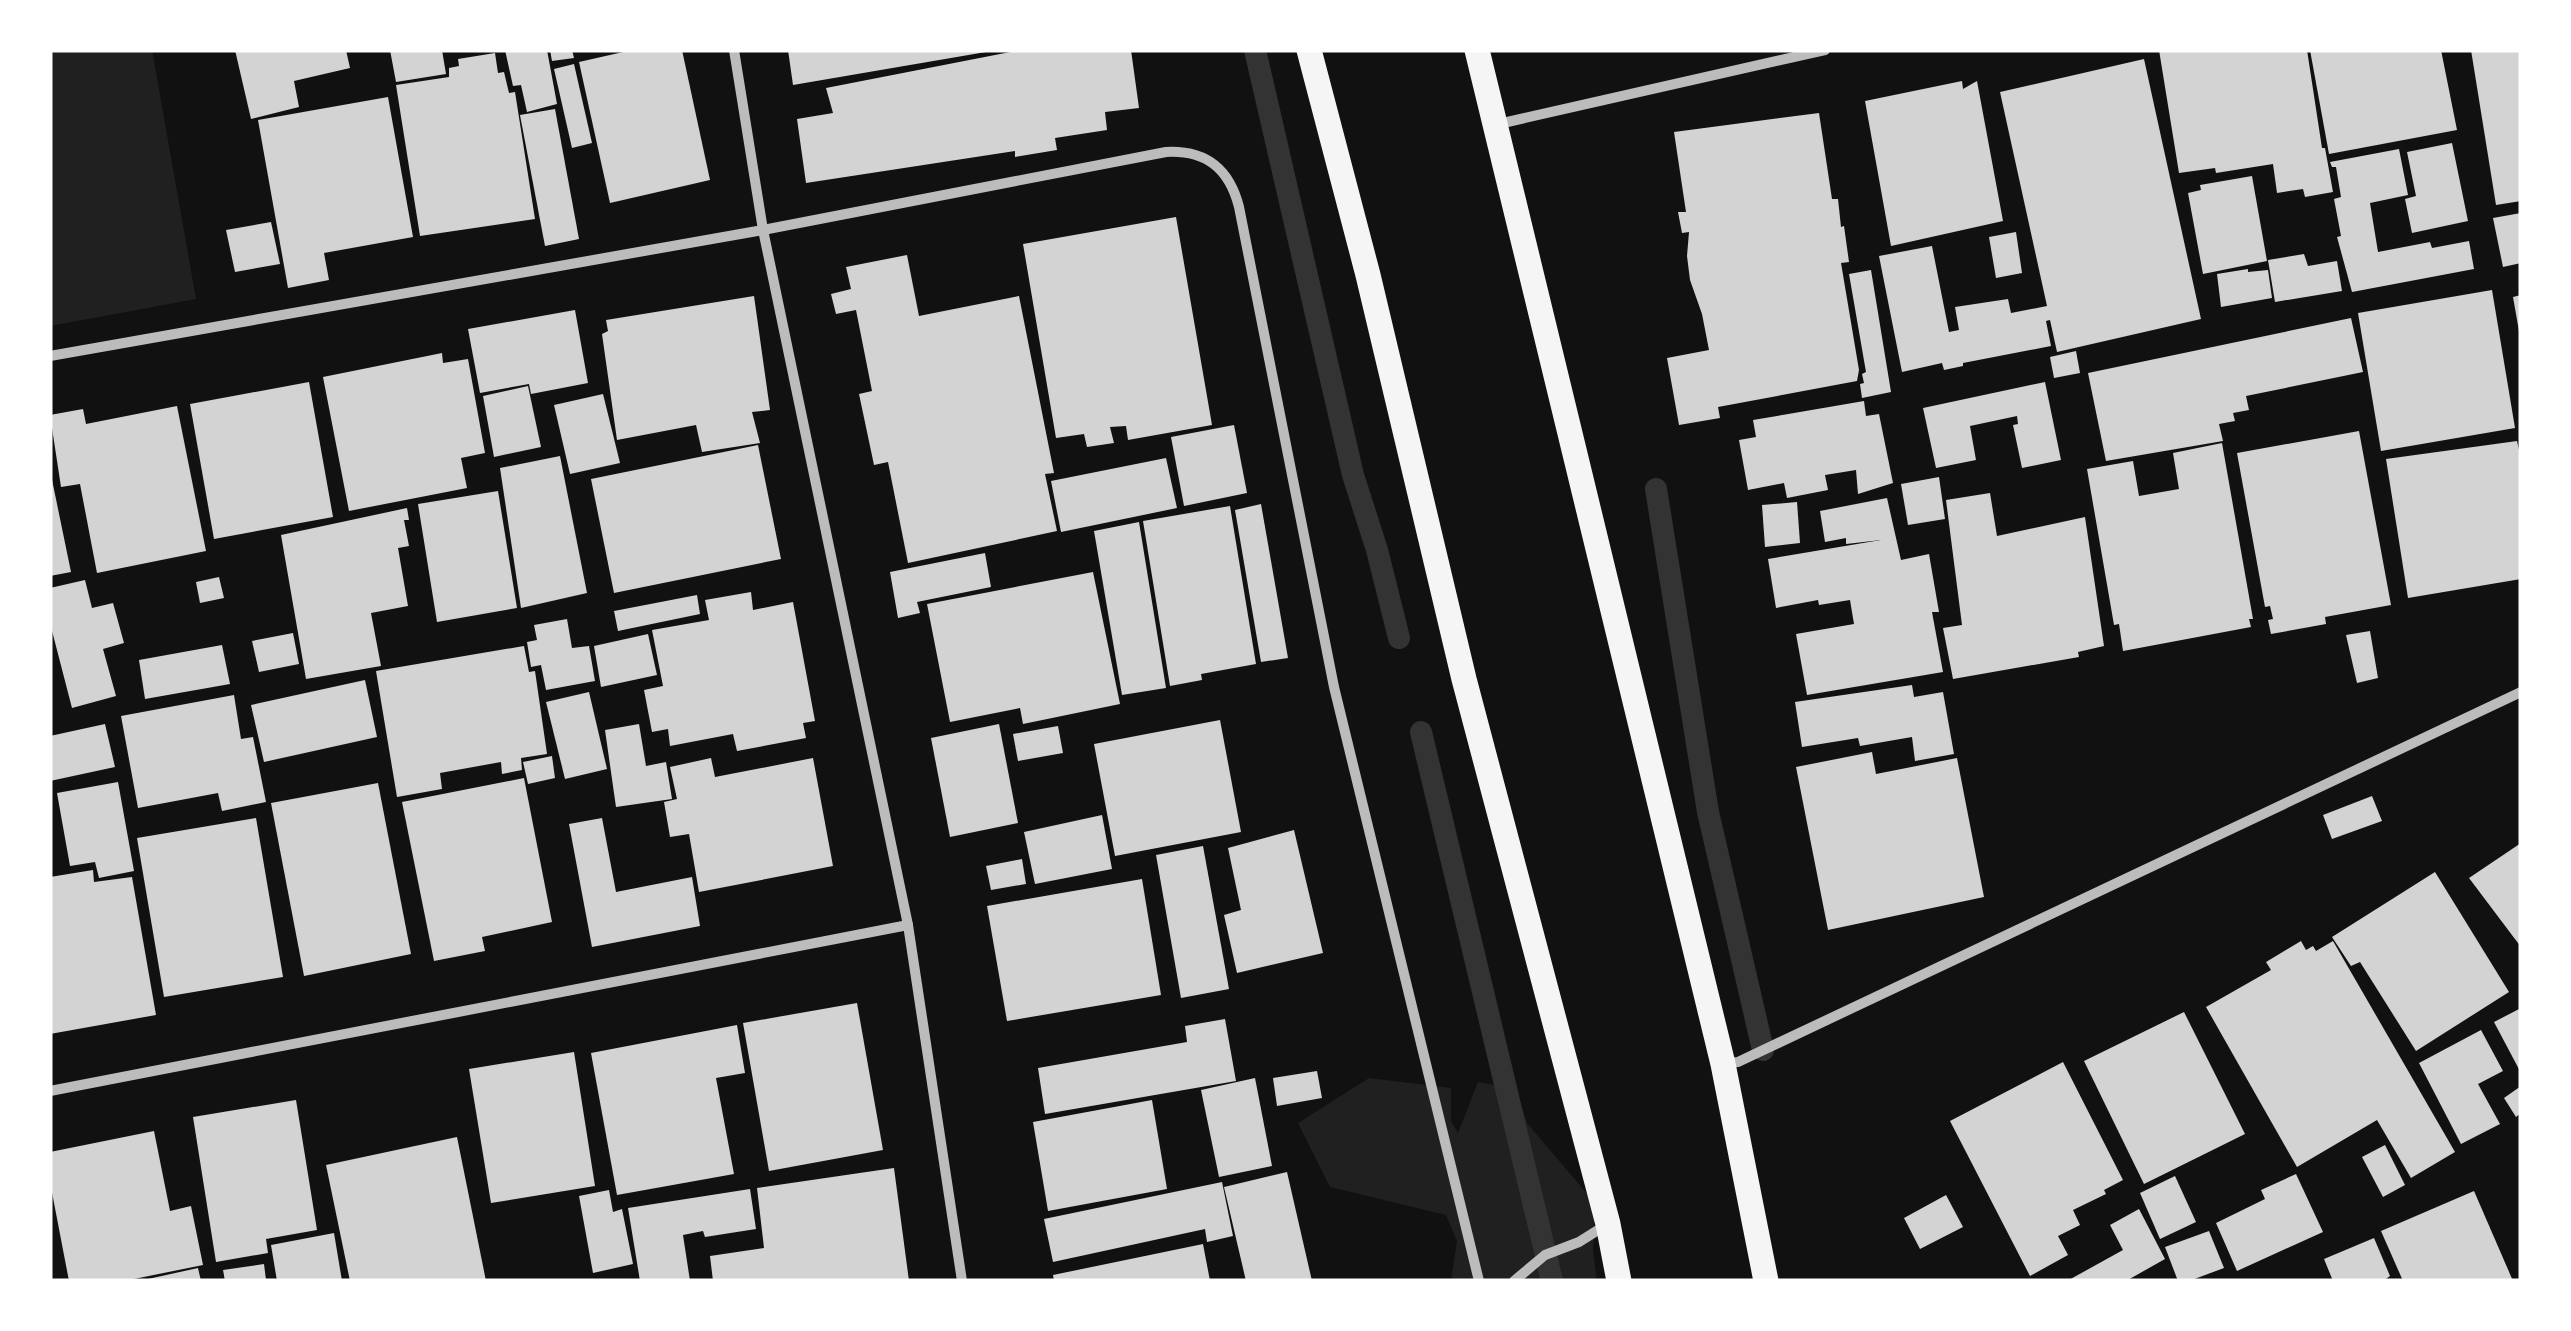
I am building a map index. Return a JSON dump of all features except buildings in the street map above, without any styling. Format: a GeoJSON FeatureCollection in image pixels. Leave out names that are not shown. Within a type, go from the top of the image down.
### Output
{"type":"FeatureCollection","features":[{"type":"Feature","properties":{"kind":"main road"},"geometry":{"type":"LineString","coordinates":[[1310,50],[1464,679],[1608,1224],[1619,1281]]}},
{"type":"Feature","properties":{"kind":"main road"},"geometry":{"type":"LineString","coordinates":[[1476,50],[1722,1064],[1766,1281]]}},
{"type":"Feature","properties":{"kind":"street"},"geometry":{"type":"LineString","coordinates":[[734,50],[763,230],[908,925],[962,1281]]}},
{"type":"Feature","properties":{"kind":"street"},"geometry":{"type":"LineString","coordinates":[[1493,125],[1825,50]]}},
{"type":"Feature","properties":{"kind":"street"},"geometry":{"type":"LineString","coordinates":[[50,356],[763,230],[1166,152],[1186,151],[1206,157],[1228,178],[1239,207],[1334,686],[1479,1281]]}},
{"type":"Feature","properties":{"kind":"street"},"geometry":{"type":"LineString","coordinates":[[1722,1064],[1738,1062],[2521,692]]}},
{"type":"Feature","properties":{"kind":"street"},"geometry":{"type":"LineString","coordinates":[[50,1091],[908,925]]}},
{"type":"Feature","properties":{"kind":"street"},"geometry":{"type":"LineString","coordinates":[[1514,1281],[1546,1255],[1579,1242],[1608,1224]]}},
{"type":"Feature","properties":{"kind":"shaded area"},"geometry":{"type":"Polygon","coordinates":[[[50,50],[152,50],[196,299],[50,326],[50,50]]]}},
{"type":"Feature","properties":{"kind":"shaded area"},"geometry":{"type":"Polygon","coordinates":[[[1369,1078],[1451,1088],[1451,1122],[1458,1133],[1478,1082],[1516,1089],[1527,1123],[1595,1203],[1593,1251],[1597,1281],[1451,1281],[1457,1241],[1446,1215],[1330,1187],[1298,1123],[1369,1078]]]}},
{"type":"Feature","properties":{"kind":"waterway"},"geometry":{"type":"LineString","coordinates":[[1255,50],[1353,475],[1399,638]]}},
{"type":"Feature","properties":{"kind":"waterway"},"geometry":{"type":"LineString","coordinates":[[1656,489],[1708,812],[1763,1050]]}},
{"type":"Feature","properties":{"kind":"waterway"},"geometry":{"type":"LineString","coordinates":[[1421,732],[1552,1281]]}}]}
